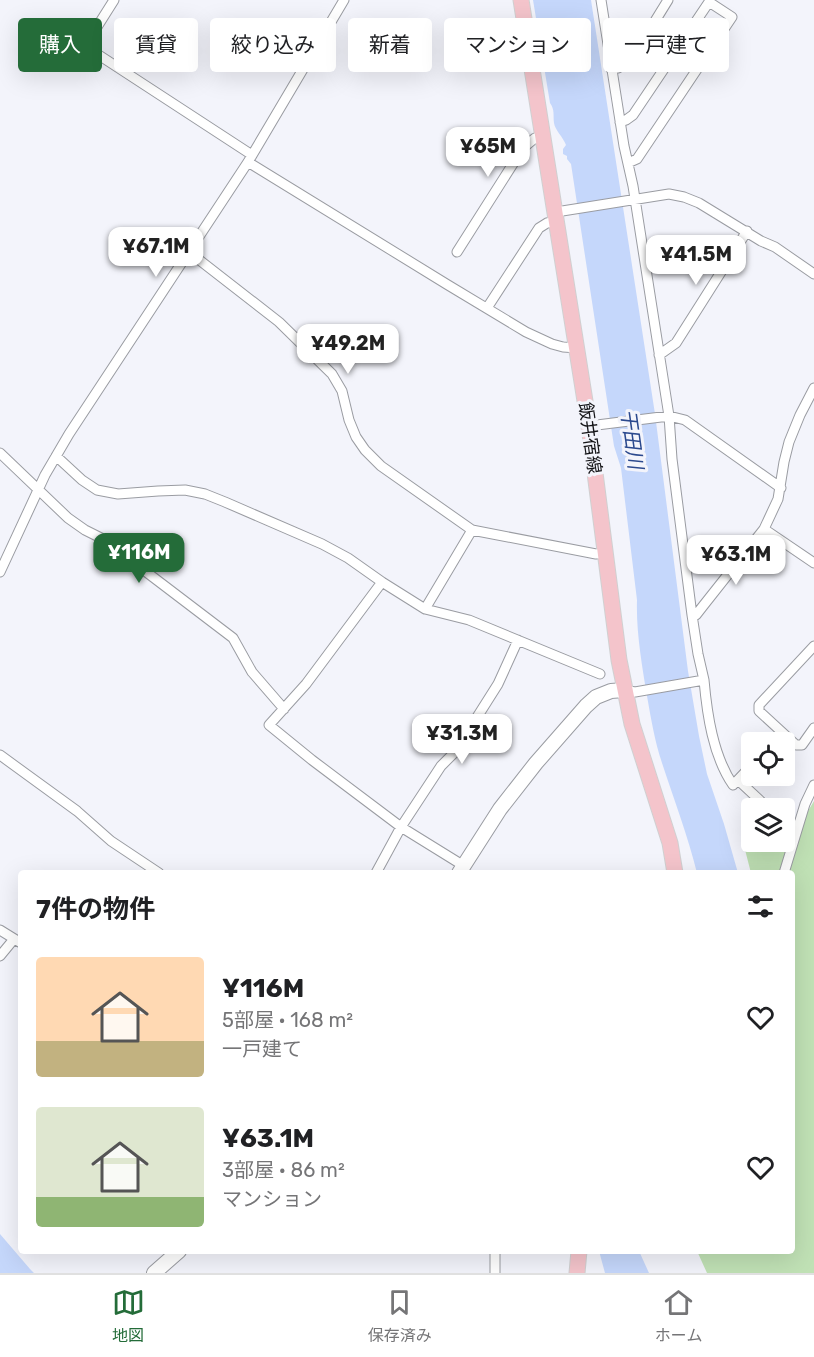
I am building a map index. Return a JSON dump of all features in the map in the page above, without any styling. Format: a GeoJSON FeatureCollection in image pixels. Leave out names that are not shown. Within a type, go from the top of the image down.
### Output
{"type":"FeatureCollection","features":[{"type":"Feature","properties":{"kind":"main road","name":"飯井宿線"},"geometry":{"type":"LineString","coordinates":[[520,0],[543,136],[561,214],[577,348],[595,425],[606,553],[619,660],[629,691],[632,724],[670,843],[674,870]]}},
{"type":"Feature","properties":{"kind":"main road"},"geometry":{"type":"LineString","coordinates":[[576,1273],[579,1254]]}},
{"type":"Feature","properties":{"kind":"street"},"geometry":{"type":"LineString","coordinates":[[114,0],[85,46],[250,159],[448,285],[526,332],[552,344],[577,348]]}},
{"type":"Feature","properties":{"kind":"street"},"geometry":{"type":"LineString","coordinates":[[0,572],[39,489],[69,434],[250,159],[344,0]]}},
{"type":"Feature","properties":{"kind":"street"},"geometry":{"type":"LineString","coordinates":[[601,0],[604,18]]}},
{"type":"Feature","properties":{"kind":"street"},"geometry":{"type":"LineString","coordinates":[[657,18],[668,0]]}},
{"type":"Feature","properties":{"kind":"street"},"geometry":{"type":"LineString","coordinates":[[620,122],[633,115],[709,2],[732,17],[637,159],[628,164]]}},
{"type":"Feature","properties":{"kind":"street"},"geometry":{"type":"LineString","coordinates":[[612,72],[659,355],[700,680],[720,760],[726,775],[733,785],[741,777]]}},
{"type":"Feature","properties":{"kind":"street"},"geometry":{"type":"LineString","coordinates":[[458,252],[523,148],[535,138],[543,136]]}},
{"type":"Feature","properties":{"kind":"street"},"geometry":{"type":"LineString","coordinates":[[487,308],[538,228],[561,214],[669,194],[684,197],[699,204],[761,241],[776,247],[814,274]]}},
{"type":"Feature","properties":{"kind":"street"},"geometry":{"type":"LineString","coordinates":[[659,355],[676,343],[747,231]]}},
{"type":"Feature","properties":{"kind":"street"},"geometry":{"type":"LineString","coordinates":[[189,252],[279,322],[332,374],[342,391],[356,437],[381,466],[472,530],[597,554],[606,553]]}},
{"type":"Feature","properties":{"kind":"street"},"geometry":{"type":"LineString","coordinates":[[692,615],[696,615],[764,529],[777,499],[789,442],[814,388]]}},
{"type":"Feature","properties":{"kind":"street"},"geometry":{"type":"LineString","coordinates":[[595,425],[666,416],[685,420],[780,488]]}},
{"type":"Feature","properties":{"kind":"street"},"geometry":{"type":"LineString","coordinates":[[0,453],[68,518],[103,539],[233,638],[252,672],[284,709]]}},
{"type":"Feature","properties":{"kind":"street"},"geometry":{"type":"LineString","coordinates":[[56,456],[82,480],[97,490],[118,494],[185,490],[205,494],[225,502],[322,544],[348,558],[425,609],[469,620],[600,674]]}},
{"type":"Feature","properties":{"kind":"street"},"geometry":{"type":"LineString","coordinates":[[764,529],[814,564]]}},
{"type":"Feature","properties":{"kind":"street"},"geometry":{"type":"LineString","coordinates":[[425,609],[472,530]]}},
{"type":"Feature","properties":{"kind":"street"},"geometry":{"type":"LineString","coordinates":[[382,582],[320,667],[269,725],[401,827],[461,869],[500,809],[536,763],[586,706],[596,698],[611,692],[700,680]]}},
{"type":"Feature","properties":{"kind":"street"},"geometry":{"type":"LineString","coordinates":[[378,870],[401,827],[441,766],[455,752],[498,684],[518,640]]}},
{"type":"Feature","properties":{"kind":"street"},"geometry":{"type":"LineString","coordinates":[[781,732],[759,711],[759,705],[812,653]]}},
{"type":"Feature","properties":{"kind":"street"},"geometry":{"type":"LineString","coordinates":[[795,744],[801,745],[814,728]]}},
{"type":"Feature","properties":{"kind":"street"},"geometry":{"type":"LineString","coordinates":[[0,756],[76,811],[111,841],[154,870]]}},
{"type":"Feature","properties":{"kind":"street"},"geometry":{"type":"LineString","coordinates":[[738,780],[757,798]]}},
{"type":"Feature","properties":{"kind":"street"},"geometry":{"type":"LineString","coordinates":[[785,870],[797,826],[814,785]]}},
{"type":"Feature","properties":{"kind":"street"},"geometry":{"type":"LineString","coordinates":[[0,930],[18,941],[0,956]]}},
{"type":"Feature","properties":{"kind":"street"},"geometry":{"type":"LineString","coordinates":[[154,1273],[176,1254]]}},
{"type":"Feature","properties":{"kind":"street"},"geometry":{"type":"LineString","coordinates":[[495,1254],[495,1273]]}},
{"type":"Feature","properties":{"kind":"green space"},"geometry":{"type":"Polygon","coordinates":[[[814,801],[814,1273],[707,1273],[698,1254],[795,1254],[795,870],[750,870],[746,852],[795,852],[795,831],[814,801]]]}},
{"type":"Feature","properties":{"kind":"water","name":"干田川"},"geometry":{"type":"Polygon","coordinates":[[[533,0],[591,0],[655,414],[688,671],[707,774],[737,870],[696,870],[655,739],[640,648],[637,600],[621,468],[614,446],[571,164],[567,156],[563,154],[566,145],[554,123],[545,72],[591,72],[591,18],[536,18],[533,0]]]}},
{"type":"Feature","properties":{"kind":"water"},"geometry":{"type":"Polygon","coordinates":[[[0,1234],[30,1269],[34,1273],[0,1273],[0,1234]]]}},
{"type":"Feature","properties":{"kind":"water"},"geometry":{"type":"Polygon","coordinates":[[[600,1254],[640,1254],[649,1273],[605,1273],[600,1254]]]}}]}
